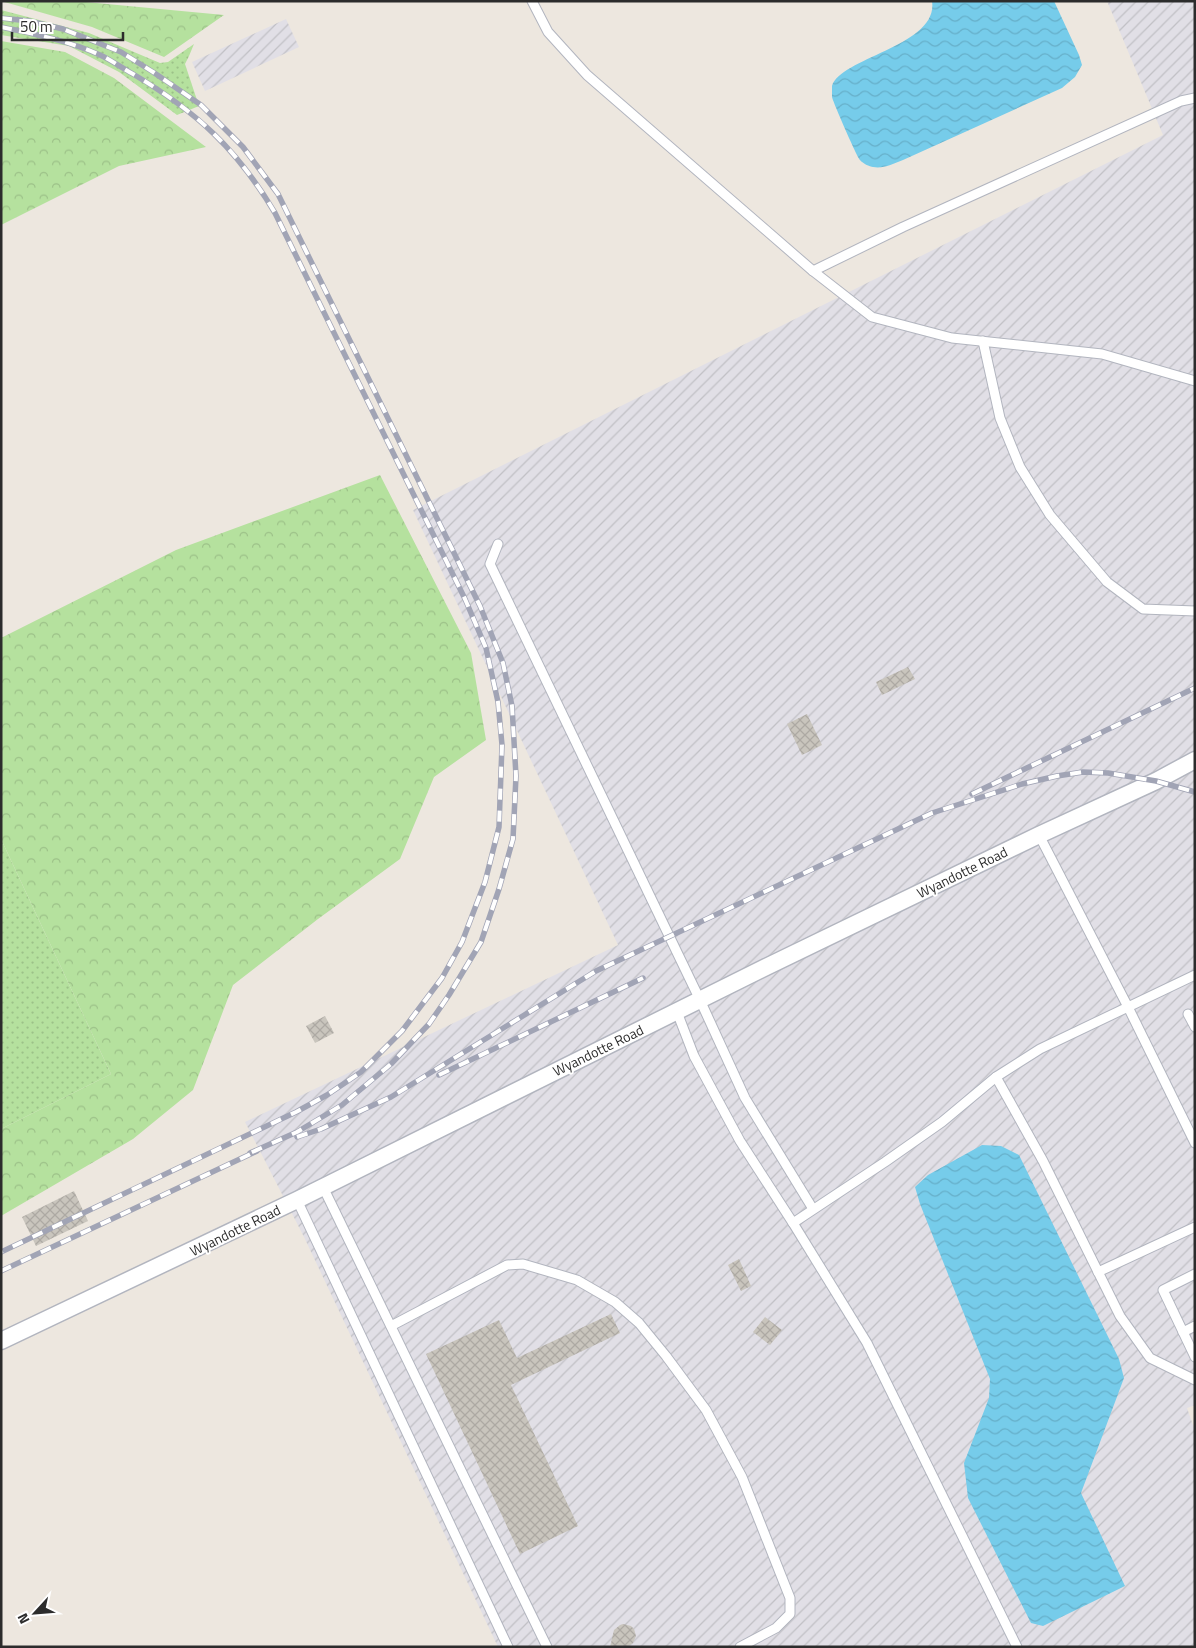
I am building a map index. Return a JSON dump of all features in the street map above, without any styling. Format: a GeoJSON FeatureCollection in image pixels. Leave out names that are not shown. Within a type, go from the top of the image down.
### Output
{"type":"FeatureCollection","features":[{"type":"Feature","properties":{"kind":"street","name":"Wyandotte Road"},"geometry":{"type":"LineString","coordinates":[[1,1341],[297,1200],[700,1000],[1039,835],[1156,781],[1195,760]]}},
{"type":"Feature","properties":{"kind":"lane"},"geometry":{"type":"LineString","coordinates":[[532,1],[548,32],[587,75],[813,271],[872,317],[952,338],[1102,354],[1195,381]]}},
{"type":"Feature","properties":{"kind":"lane"},"geometry":{"type":"LineString","coordinates":[[813,271],[903,227],[1172,105],[1195,98]]}},
{"type":"Feature","properties":{"kind":"lane"},"geometry":{"type":"LineString","coordinates":[[983,341],[1000,418],[1020,467],[1050,515],[1107,582],[1143,609],[1195,611]]}},
{"type":"Feature","properties":{"kind":"lane"},"geometry":{"type":"LineString","coordinates":[[498,544],[490,564],[700,1000],[745,1098],[813,1209]]}},
{"type":"Feature","properties":{"kind":"lane"},"geometry":{"type":"LineString","coordinates":[[1039,835],[1128,1007],[1195,1143]]}},
{"type":"Feature","properties":{"kind":"lane"},"geometry":{"type":"LineString","coordinates":[[793,1223],[942,1122],[996,1077],[1040,1049],[1195,975]]}},
{"type":"Feature","properties":{"kind":"lane"},"geometry":{"type":"LineString","coordinates":[[677,1012],[694,1056],[740,1141],[867,1343],[1017,1647]]}},
{"type":"Feature","properties":{"kind":"lane"},"geometry":{"type":"LineString","coordinates":[[1188,1014],[1195,1027]]}},
{"type":"Feature","properties":{"kind":"lane"},"geometry":{"type":"LineString","coordinates":[[996,1077],[1043,1160],[1120,1316],[1150,1358],[1194,1378]]}},
{"type":"Feature","properties":{"kind":"lane"},"geometry":{"type":"LineString","coordinates":[[323,1187],[547,1647]]}},
{"type":"Feature","properties":{"kind":"lane"},"geometry":{"type":"LineString","coordinates":[[297,1200],[508,1647]]}},
{"type":"Feature","properties":{"kind":"lane"},"geometry":{"type":"LineString","coordinates":[[1098,1272],[1195,1227]]}},
{"type":"Feature","properties":{"kind":"lane"},"geometry":{"type":"LineString","coordinates":[[391,1326],[507,1265],[523,1264],[577,1280],[615,1302],[639,1323],[706,1410],[742,1477],[790,1598],[790,1614],[776,1628],[740,1647]]}},
{"type":"Feature","properties":{"kind":"lane"},"geometry":{"type":"LineString","coordinates":[[1195,1274],[1163,1290],[1195,1357]]}},
{"type":"Feature","properties":{"kind":"lane"},"geometry":{"type":"LineString","coordinates":[[1183,1332],[1195,1326]]}},
{"type":"Feature","properties":{"kind":"shaded area"},"geometry":{"type":"Polygon","coordinates":[[[1107,1],[1195,1],[1195,1405],[1187,1408],[1195,1431],[1195,1647],[498,1647],[304,1237],[245,1122],[618,945],[413,510],[1163,135],[1107,1]]]}},
{"type":"Feature","properties":{"kind":"shaded area"},"geometry":{"type":"Polygon","coordinates":[[[286,19],[299,47],[205,91],[192,62],[286,19]]]}},
{"type":"Feature","properties":{"kind":"green space"},"geometry":{"type":"Polygon","coordinates":[[[1,1],[75,1],[224,15],[164,57],[92,27],[1,1]]]}},
{"type":"Feature","properties":{"kind":"green space"},"geometry":{"type":"Polygon","coordinates":[[[1,10],[89,33],[160,63],[168,62],[194,44],[185,64],[199,106],[177,115],[119,72],[69,46],[1,35],[1,10]]]}},
{"type":"Feature","properties":{"kind":"green space"},"geometry":{"type":"Polygon","coordinates":[[[1,41],[65,52],[114,78],[206,147],[119,166],[1,225],[1,41]]]}},
{"type":"Feature","properties":{"kind":"green space"},"geometry":{"type":"Polygon","coordinates":[[[380,475],[471,653],[486,740],[434,777],[400,859],[233,985],[193,1090],[133,1139],[1,1216],[1,1129],[111,1074],[1,839],[1,638],[176,550],[380,475]]]}},
{"type":"Feature","properties":{"kind":"green space"},"geometry":{"type":"Polygon","coordinates":[[[1,839],[111,1074],[1,1129],[1,839]]]}},
{"type":"Feature","properties":{"kind":"water"},"geometry":{"type":"Polygon","coordinates":[[[932,1],[1054,1],[1082,65],[1075,77],[1062,88],[896,163],[880,167],[864,164],[854,150],[833,101],[832,86],[839,76],[852,67],[888,50],[921,29],[930,16],[932,1]]]}},
{"type":"Feature","properties":{"kind":"water"},"geometry":{"type":"Polygon","coordinates":[[[982,1145],[1001,1146],[1019,1155],[1119,1359],[1124,1378],[1081,1493],[1125,1586],[1043,1626],[1031,1623],[968,1498],[964,1463],[989,1398],[990,1379],[920,1204],[915,1187],[928,1175],[982,1145]]]}},
{"type":"Feature","properties":{"kind":"building"},"geometry":{"type":"Polygon","coordinates":[[[908,667],[915,679],[882,695],[876,682],[908,667]]]}},
{"type":"Feature","properties":{"kind":"building"},"geometry":{"type":"Polygon","coordinates":[[[807,714],[822,745],[802,755],[787,724],[807,714]]]}},
{"type":"Feature","properties":{"kind":"building"},"geometry":{"type":"Polygon","coordinates":[[[325,1016],[334,1033],[315,1043],[306,1026],[325,1016]]]}},
{"type":"Feature","properties":{"kind":"building"},"geometry":{"type":"Polygon","coordinates":[[[74,1191],[88,1221],[36,1246],[22,1217],[74,1191]]]}},
{"type":"Feature","properties":{"kind":"building"},"geometry":{"type":"Polygon","coordinates":[[[739,1259],[751,1286],[741,1291],[728,1265],[739,1259]]]}},
{"type":"Feature","properties":{"kind":"building"},"geometry":{"type":"Polygon","coordinates":[[[611,1314],[620,1333],[511,1385],[578,1526],[520,1554],[426,1354],[499,1320],[517,1358],[611,1314]]]}},
{"type":"Feature","properties":{"kind":"building"},"geometry":{"type":"Polygon","coordinates":[[[765,1317],[782,1330],[770,1345],[753,1332],[765,1317]]]}},
{"type":"Feature","properties":{"kind":"building"},"geometry":{"type":"Polygon","coordinates":[[[623,1624],[634,1629],[636,1636],[633,1643],[627,1647],[610,1647],[614,1630],[623,1624]]]}},
{"type":"Feature","properties":{"kind":"railway"},"geometry":{"type":"LineString","coordinates":[[1,18],[29,21],[63,29],[121,52],[201,105],[243,147],[278,194],[480,606],[503,663],[512,706],[516,776],[513,839],[481,942],[429,1024],[391,1064],[342,1105],[297,1132],[250,1153]]}},
{"type":"Feature","properties":{"kind":"railway"},"geometry":{"type":"LineString","coordinates":[[1,27],[52,38],[88,50],[108,59],[156,88],[214,134],[261,190],[275,213],[465,599],[486,648],[498,702],[502,745],[499,827],[485,882],[462,942],[442,978],[402,1031],[361,1072],[327,1095],[296,1112],[1,1252]]}},
{"type":"Feature","properties":{"kind":"railway"},"geometry":{"type":"LineString","coordinates":[[972,794],[1195,688]]}},
{"type":"Feature","properties":{"kind":"railway"},"geometry":{"type":"LineString","coordinates":[[297,1137],[321,1129],[391,1097],[596,971],[932,813],[1022,784],[1083,772],[1108,773],[1156,781],[1195,792]]}},
{"type":"Feature","properties":{"kind":"railway"},"geometry":{"type":"LineString","coordinates":[[439,1075],[643,978]]}},
{"type":"Feature","properties":{"kind":"railway"},"geometry":{"type":"LineString","coordinates":[[1,1271],[257,1151]]}}]}
